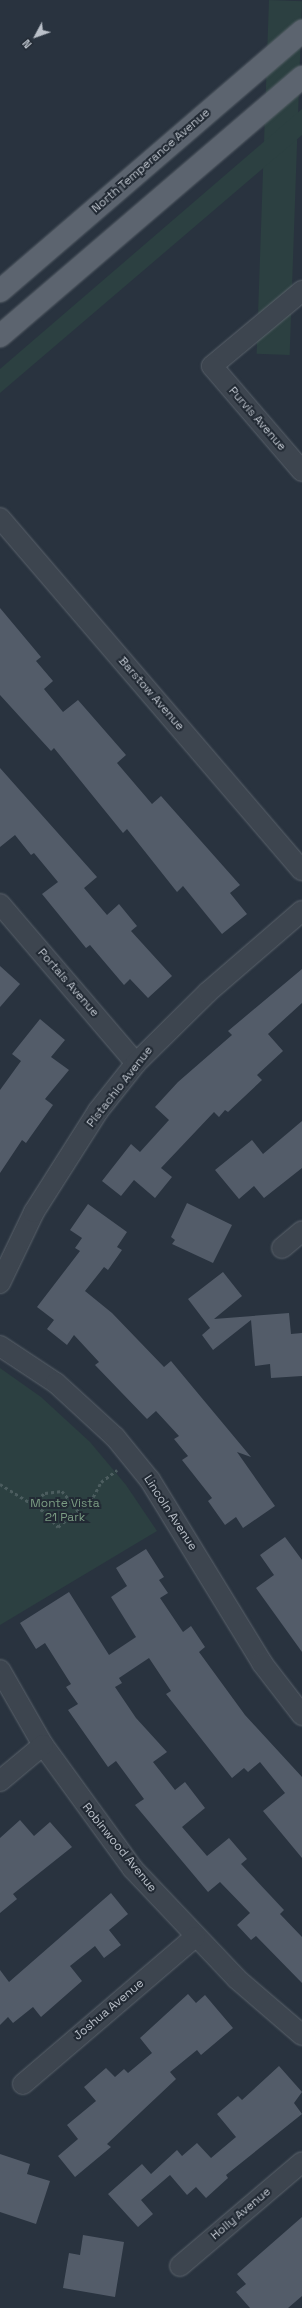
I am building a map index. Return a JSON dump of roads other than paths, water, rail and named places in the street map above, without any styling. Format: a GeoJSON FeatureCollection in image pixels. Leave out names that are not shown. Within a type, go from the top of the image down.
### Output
{"type":"FeatureCollection","features":[{"type":"Feature","properties":{"kind":"main road","name":"North Temperance Avenue"},"geometry":{"type":"LineString","coordinates":[[0,291],[302,31]]}},
{"type":"Feature","properties":{"kind":"main road"},"geometry":{"type":"LineString","coordinates":[[0,336],[302,77]]}},
{"type":"Feature","properties":{"kind":"street","name":"Purvis Avenue"},"geometry":{"type":"LineString","coordinates":[[302,291],[212,366],[302,471]]}},
{"type":"Feature","properties":{"kind":"street","name":"Barstow Avenue"},"geometry":{"type":"LineString","coordinates":[[0,518],[302,870]]}},
{"type":"Feature","properties":{"kind":"street","name":"Portals Avenue"},"geometry":{"type":"LineString","coordinates":[[0,904],[136,1063]]}},
{"type":"Feature","properties":{"kind":"street","name":"Pistachio Avenue"},"geometry":{"type":"LineString","coordinates":[[0,1283],[34,1212],[98,1111],[136,1063],[208,992],[302,910]]}},
{"type":"Feature","properties":{"kind":"street"},"geometry":{"type":"LineString","coordinates":[[282,1248],[302,1231]]}},
{"type":"Feature","properties":{"kind":"street","name":"Lincoln Avenue"},"geometry":{"type":"LineString","coordinates":[[0,1346],[56,1383],[115,1437],[150,1480],[262,1663],[302,1715]]}},
{"type":"Feature","properties":{"kind":"street","name":"Robinwood Avenue"},"geometry":{"type":"LineString","coordinates":[[0,1670],[43,1744],[133,1869],[195,1937],[302,2036]]}},
{"type":"Feature","properties":{"kind":"street"},"geometry":{"type":"LineString","coordinates":[[0,1781],[43,1744]]}},
{"type":"Feature","properties":{"kind":"street","name":"Joshua Avenue"},"geometry":{"type":"LineString","coordinates":[[23,2084],[195,1937]]}},
{"type":"Feature","properties":{"kind":"street","name":"Holly Avenue"},"geometry":{"type":"LineString","coordinates":[[180,2266],[302,2162]]}},
{"type":"Feature","properties":{"kind":"park label","name":"Monte Vista 21 Park"},"geometry":{"type":"Point","coordinates":[65,1511]}}]}
